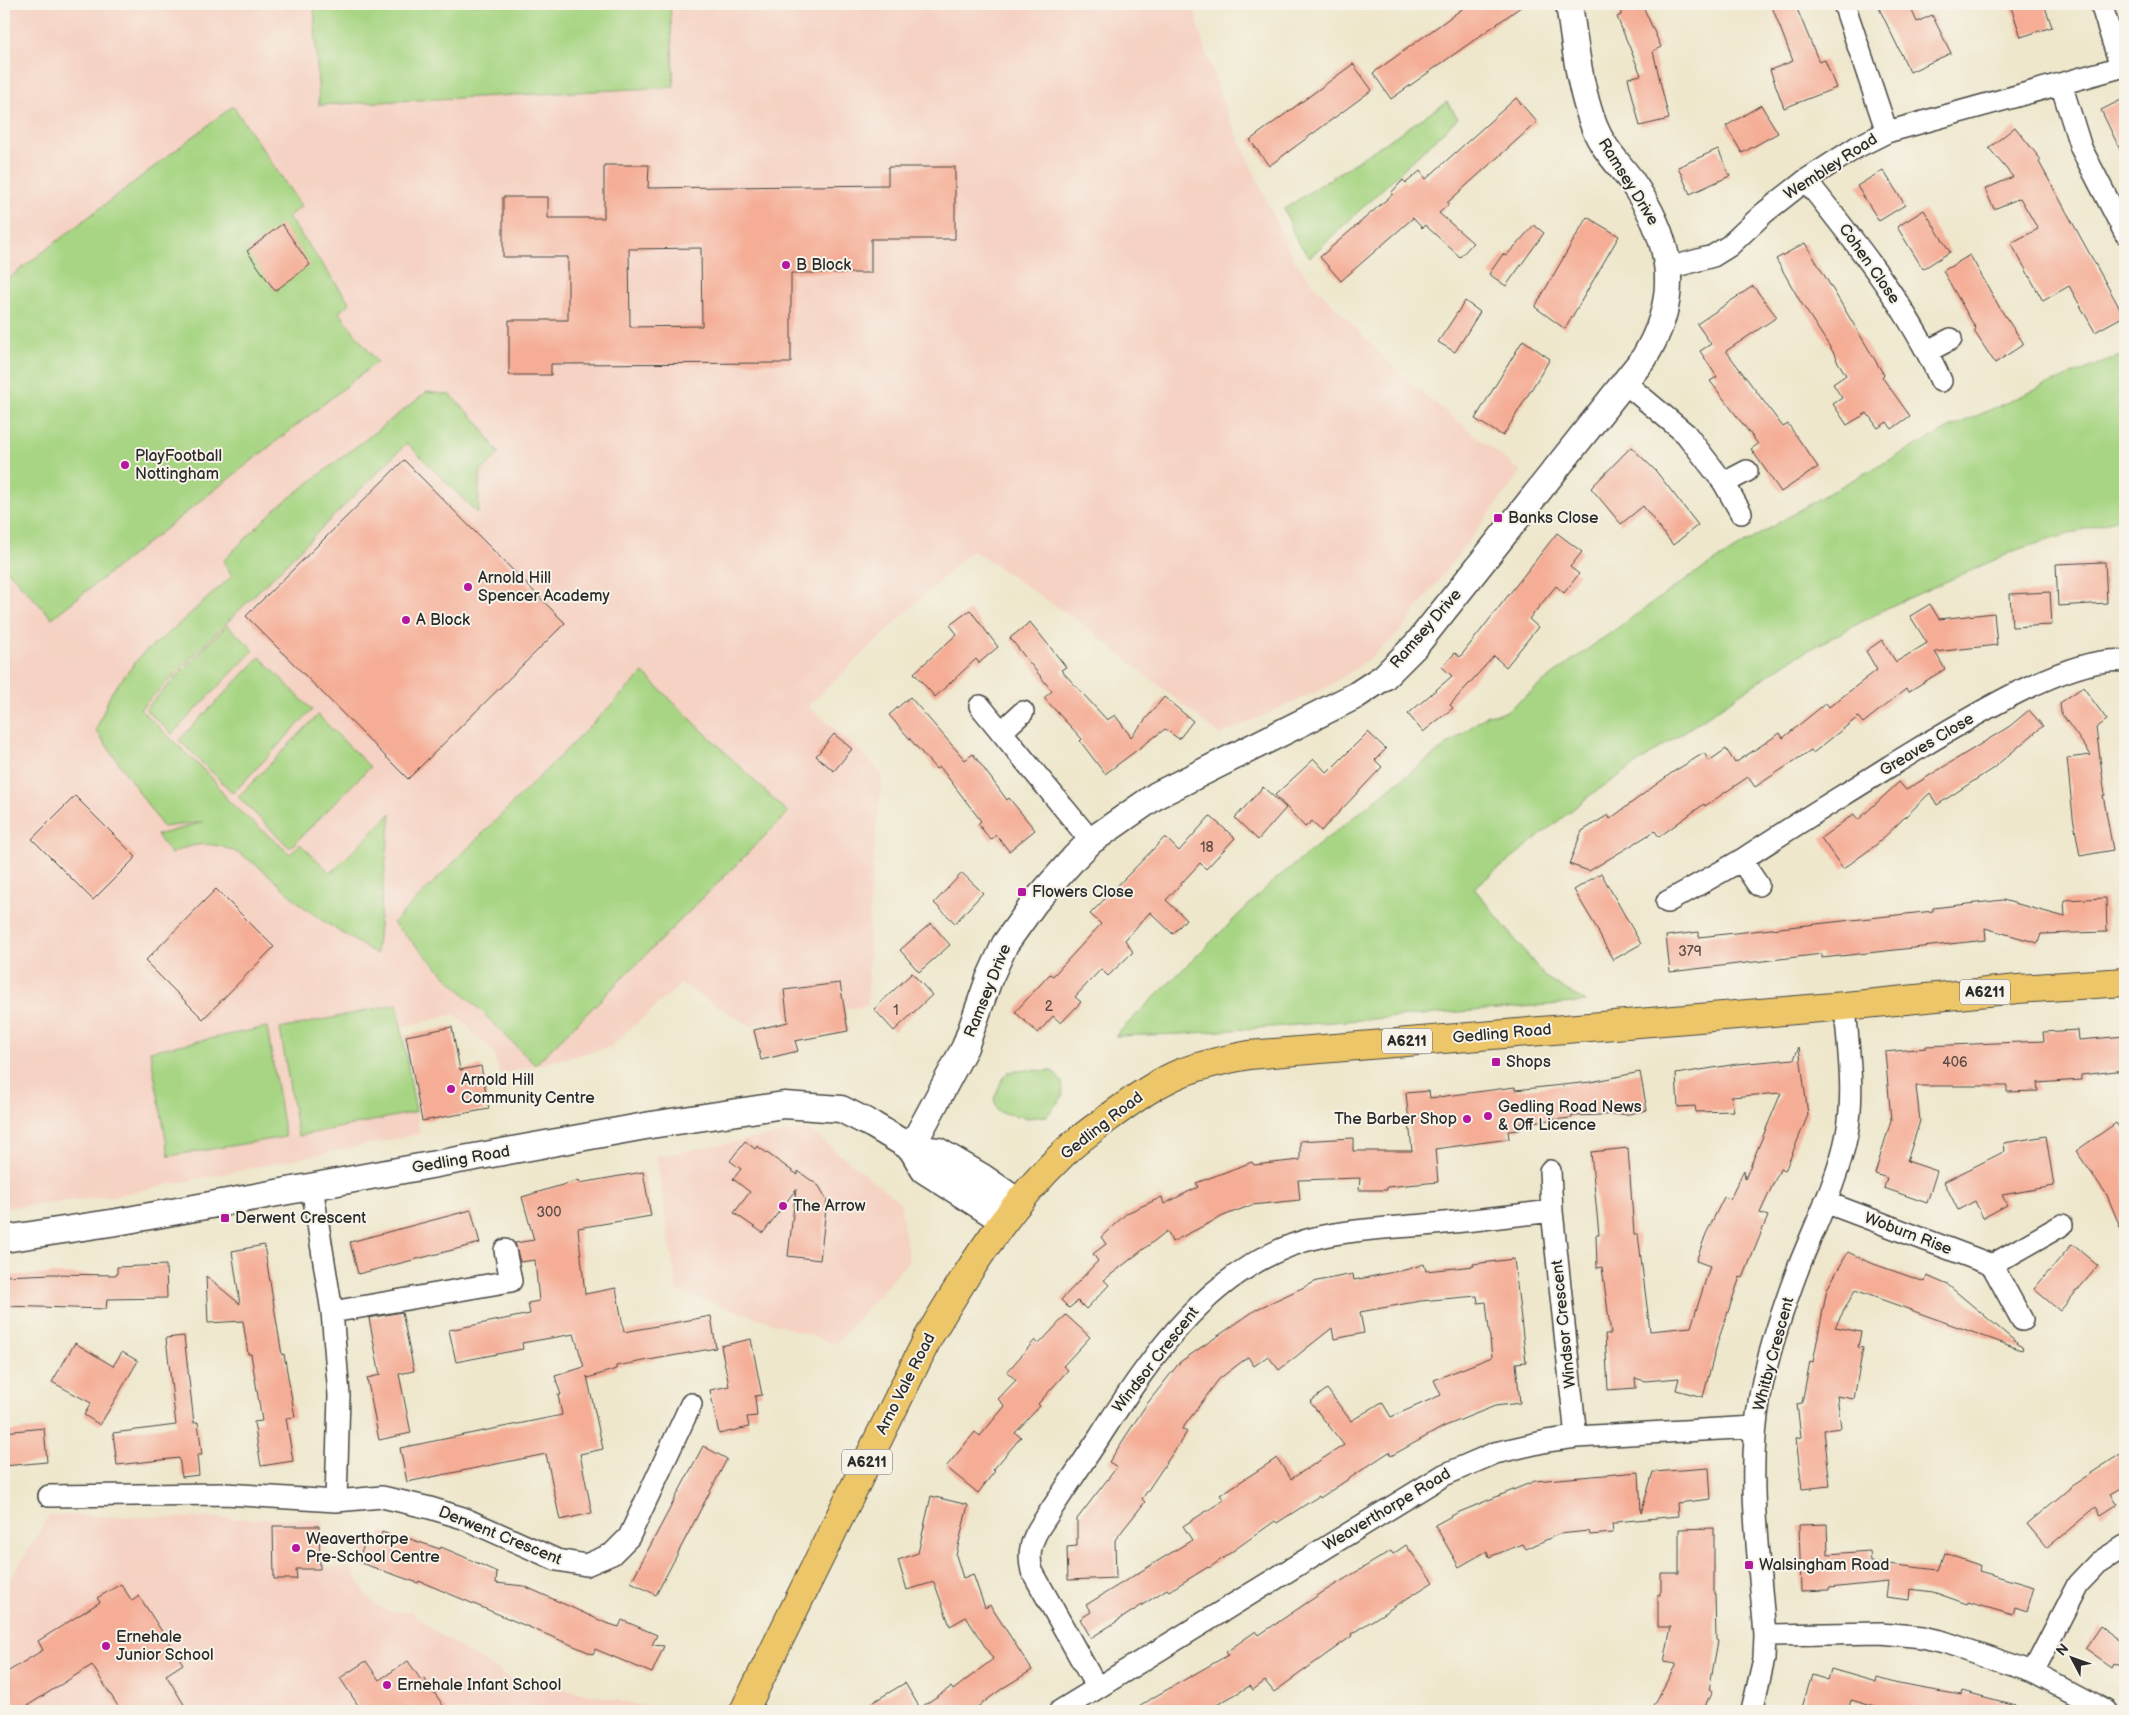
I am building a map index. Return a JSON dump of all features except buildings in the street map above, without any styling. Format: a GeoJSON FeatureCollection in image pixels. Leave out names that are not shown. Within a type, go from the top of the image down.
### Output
{"type":"FeatureCollection","features":[{"type":"Feature","properties":{"kind":"main road","name":"Gedling Road"},"geometry":{"type":"LineString","coordinates":[[1011,1211],[1062,1155],[1092,1129],[1130,1101],[1173,1076],[1213,1062],[1249,1055],[1845,1006],[2018,989],[2125,982]]}},
{"type":"Feature","properties":{"kind":"main road","name":"Arno Vale Road"},"geometry":{"type":"LineString","coordinates":[[744,1711],[928,1338],[961,1282],[1011,1211]]}},
{"type":"Feature","properties":{"kind":"street","name":"Ramsey Drive"},"geometry":{"type":"LineString","coordinates":[[911,1148],[966,1047],[989,979],[1005,944],[1035,902],[1091,841],[1157,795],[1355,696],[1384,677],[1431,628],[1644,358],[1663,320],[1669,268],[1661,236],[1649,210],[1631,181],[1604,146],[1594,127],[1586,101],[1569,4]]}},
{"type":"Feature","properties":{"kind":"street"},"geometry":{"type":"LineString","coordinates":[[1844,4],[1887,132]]}},
{"type":"Feature","properties":{"kind":"street"},"geometry":{"type":"LineString","coordinates":[[2101,4],[2123,66]]}},
{"type":"Feature","properties":{"kind":"street","name":"Wembley Road"},"geometry":{"type":"LineString","coordinates":[[1669,268],[1713,256],[1730,246],[1764,213],[1806,180],[1857,147],[1887,132],[2123,66]]}},
{"type":"Feature","properties":{"kind":"street"},"geometry":{"type":"LineString","coordinates":[[2061,84],[2081,148],[2125,233]]}},
{"type":"Feature","properties":{"kind":"street","name":"Cohen Close"},"geometry":{"type":"LineString","coordinates":[[1806,180],[1868,258],[1928,352],[1940,381]]}},
{"type":"Feature","properties":{"kind":"street"},"geometry":{"type":"LineString","coordinates":[[1928,352],[1951,339]]}},
{"type":"Feature","properties":{"kind":"street"},"geometry":{"type":"LineString","coordinates":[[1625,383],[1678,425],[1707,459],[1724,483],[1741,514]]}},
{"type":"Feature","properties":{"kind":"street"},"geometry":{"type":"LineString","coordinates":[[1724,483],[1747,471]]}},
{"type":"Feature","properties":{"kind":"street","name":"Greaves Close"},"geometry":{"type":"LineString","coordinates":[[1667,902],[1741,860],[1778,835],[1961,723],[2023,691],[2079,666],[2096,662],[2125,660]]}},
{"type":"Feature","properties":{"kind":"street"},"geometry":{"type":"LineString","coordinates":[[980,706],[1091,841]]}},
{"type":"Feature","properties":{"kind":"street"},"geometry":{"type":"LineString","coordinates":[[1001,732],[1023,712]]}},
{"type":"Feature","properties":{"kind":"street"},"geometry":{"type":"LineString","coordinates":[[1741,860],[1758,885]]}},
{"type":"Feature","properties":{"kind":"street","name":"Whitby Crescent"},"geometry":{"type":"LineString","coordinates":[[1752,1711],[1764,1659],[1765,1634],[1754,1477],[1755,1427],[1760,1396],[1783,1312],[1842,1156],[1850,1117],[1850,1069],[1845,1006]]}},
{"type":"Feature","properties":{"kind":"street","name":"Gedling Road"},"geometry":{"type":"LineString","coordinates":[[4,1239],[98,1225],[651,1125],[784,1105],[841,1109],[890,1134],[911,1148],[924,1170],[1011,1211]]}},
{"type":"Feature","properties":{"kind":"street","name":"Windsor Crescent"},"geometry":{"type":"LineString","coordinates":[[1550,1171],[1552,1210],[1576,1437]]}},
{"type":"Feature","properties":{"kind":"street"},"geometry":{"type":"LineString","coordinates":[[312,1187],[332,1312],[339,1395],[336,1500]]}},
{"type":"Feature","properties":{"kind":"street","name":"Woburn Rise"},"geometry":{"type":"LineString","coordinates":[[1825,1202],[1992,1265]]}},
{"type":"Feature","properties":{"kind":"street","name":"Windsor Crescent"},"geometry":{"type":"LineString","coordinates":[[1097,1688],[1032,1571],[1029,1552],[1042,1522],[1133,1385],[1180,1326],[1205,1299],[1236,1274],[1252,1265],[1283,1250],[1318,1238],[1344,1232],[1552,1210]]}},
{"type":"Feature","properties":{"kind":"street"},"geometry":{"type":"LineString","coordinates":[[2022,1320],[1992,1265],[2062,1225]]}},
{"type":"Feature","properties":{"kind":"street"},"geometry":{"type":"LineString","coordinates":[[332,1312],[510,1281],[505,1250]]}},
{"type":"Feature","properties":{"kind":"street","name":"Derwent Crescent"},"geometry":{"type":"LineString","coordinates":[[49,1496],[225,1494],[336,1500],[382,1497],[430,1508],[478,1524],[558,1560],[571,1564],[586,1565],[612,1554],[629,1537],[691,1404]]}},
{"type":"Feature","properties":{"kind":"street","name":"Weaverthorpe Road"},"geometry":{"type":"LineString","coordinates":[[1060,1711],[1444,1475],[1495,1453],[1547,1441],[1576,1437],[1755,1427]]}},
{"type":"Feature","properties":{"kind":"street"},"geometry":{"type":"LineString","coordinates":[[2033,1672],[2078,1584],[2098,1562],[2125,1546]]}},
{"type":"Feature","properties":{"kind":"street"},"geometry":{"type":"LineString","coordinates":[[1765,1634],[1903,1634],[1944,1642],[2033,1672],[2105,1711]]}},
{"type":"Feature","properties":{"kind":"shaded area","name":"Arnold Hill Spencer Academy"},"geometry":{"type":"Polygon","coordinates":[[[4,4],[1194,4],[1199,30],[1223,103],[1293,259],[1317,288],[1403,377],[1521,472],[1398,634],[1368,660],[1329,686],[1220,735],[1084,625],[972,550],[808,706],[865,755],[882,775],[870,894],[868,1005],[751,1026],[681,984],[610,1047],[500,1074],[494,1053],[455,1014],[399,1028],[420,1134],[113,1196],[4,1208],[4,4]]]}},
{"type":"Feature","properties":{"kind":"shaded area"},"geometry":{"type":"Polygon","coordinates":[[[808,1129],[900,1202],[909,1260],[836,1344],[677,1291],[656,1156],[808,1129]]]}},
{"type":"Feature","properties":{"kind":"shaded area"},"geometry":{"type":"Polygon","coordinates":[[[49,1515],[323,1520],[326,1569],[350,1566],[368,1597],[375,1604],[392,1612],[411,1611],[434,1631],[510,1678],[645,1706],[643,1711],[4,1711],[4,1590],[49,1515]]]}},
{"type":"Feature","properties":{"kind":"green space"},"geometry":{"type":"Polygon","coordinates":[[[314,4],[670,4],[674,87],[319,105],[314,4]]]}},
{"type":"Feature","properties":{"kind":"green space"},"geometry":{"type":"Polygon","coordinates":[[[1447,102],[1458,118],[1310,257],[1297,241],[1284,209],[1447,102]]]}},
{"type":"Feature","properties":{"kind":"green space","name":"PlayFootball Nottingham"},"geometry":{"type":"Polygon","coordinates":[[[233,106],[301,206],[288,217],[350,303],[339,312],[377,362],[52,618],[4,567],[4,282],[233,106]]]}},
{"type":"Feature","properties":{"kind":"green space"},"geometry":{"type":"Polygon","coordinates":[[[2125,354],[2125,517],[2019,549],[1891,606],[1792,659],[1592,794],[1474,888],[1545,977],[1586,1002],[1182,1034],[1115,1036],[1271,883],[1394,785],[1487,715],[1505,712],[1571,661],[1689,577],[1823,496],[1949,428],[2051,383],[2125,354]]]}},
{"type":"Feature","properties":{"kind":"green space"},"geometry":{"type":"Polygon","coordinates":[[[427,392],[450,395],[476,420],[499,454],[480,473],[478,514],[407,443],[140,709],[212,778],[229,802],[290,854],[300,844],[331,873],[391,813],[376,954],[313,914],[245,857],[228,849],[210,845],[192,846],[171,854],[157,835],[204,822],[163,827],[96,730],[111,693],[141,655],[170,632],[232,576],[223,561],[275,509],[427,392]]]}},
{"type":"Feature","properties":{"kind":"green space"},"geometry":{"type":"Polygon","coordinates":[[[227,625],[254,650],[172,734],[145,709],[227,625]]]}},
{"type":"Feature","properties":{"kind":"green space"},"geometry":{"type":"Polygon","coordinates":[[[260,657],[312,710],[233,793],[179,740],[260,657]]]}},
{"type":"Feature","properties":{"kind":"green space"},"geometry":{"type":"Polygon","coordinates":[[[643,673],[788,813],[535,1065],[393,923],[643,673]]]}},
{"type":"Feature","properties":{"kind":"green space"},"geometry":{"type":"Polygon","coordinates":[[[318,715],[370,767],[290,848],[238,797],[318,715]]]}},
{"type":"Feature","properties":{"kind":"green space"},"geometry":{"type":"Polygon","coordinates":[[[397,1004],[416,1112],[298,1136],[280,1029],[397,1004]]]}},
{"type":"Feature","properties":{"kind":"green space"},"geometry":{"type":"Polygon","coordinates":[[[267,1027],[285,1137],[169,1156],[150,1051],[267,1027]]]}},
{"type":"Feature","properties":{"kind":"green space"},"geometry":{"type":"Polygon","coordinates":[[[1027,1070],[1052,1071],[1062,1082],[1063,1096],[1047,1116],[1028,1118],[998,1112],[994,1099],[1001,1082],[1008,1072],[1027,1070]]]}},
{"type":"Feature","properties":{"kind":"place","name":"B Block"},"geometry":{"type":"Point","coordinates":[786,265]}},
{"type":"Feature","properties":{"kind":"place","name":"PlayFootball Nottingham"},"geometry":{"type":"Point","coordinates":[125,465]}},
{"type":"Feature","properties":{"kind":"place","name":"Banks Close"},"geometry":{"type":"Point","coordinates":[1498,518]}},
{"type":"Feature","properties":{"kind":"place","name":"Arnold Hill Spencer Academy"},"geometry":{"type":"Point","coordinates":[468,587]}},
{"type":"Feature","properties":{"kind":"place","name":"A Block"},"geometry":{"type":"Point","coordinates":[406,620]}},
{"type":"Feature","properties":{"kind":"place","name":"Flowers Close"},"geometry":{"type":"Point","coordinates":[1022,892]}},
{"type":"Feature","properties":{"kind":"place","name":"Shops"},"geometry":{"type":"Point","coordinates":[1496,1062]}},
{"type":"Feature","properties":{"kind":"place","name":"Arnold Hill Community Centre"},"geometry":{"type":"Point","coordinates":[451,1089]}},
{"type":"Feature","properties":{"kind":"place","name":"Gedling Road News & Off Licence"},"geometry":{"type":"Point","coordinates":[1488,1116]}},
{"type":"Feature","properties":{"kind":"place","name":"The Barber Shop"},"geometry":{"type":"Point","coordinates":[1467,1119]}},
{"type":"Feature","properties":{"kind":"place","name":"The Arrow"},"geometry":{"type":"Point","coordinates":[783,1206]}},
{"type":"Feature","properties":{"kind":"place","name":"Derwent Crescent"},"geometry":{"type":"Point","coordinates":[225,1218]}},
{"type":"Feature","properties":{"kind":"place","name":"Weaverthorpe Pre-School Centre"},"geometry":{"type":"Point","coordinates":[296,1548]}},
{"type":"Feature","properties":{"kind":"place","name":"Walsingham Road"},"geometry":{"type":"Point","coordinates":[1749,1565]}},
{"type":"Feature","properties":{"kind":"place","name":"Ernehale Junior School"},"geometry":{"type":"Point","coordinates":[106,1646]}},
{"type":"Feature","properties":{"kind":"place","name":"Ernehale Infant School"},"geometry":{"type":"Point","coordinates":[387,1685]}}]}
